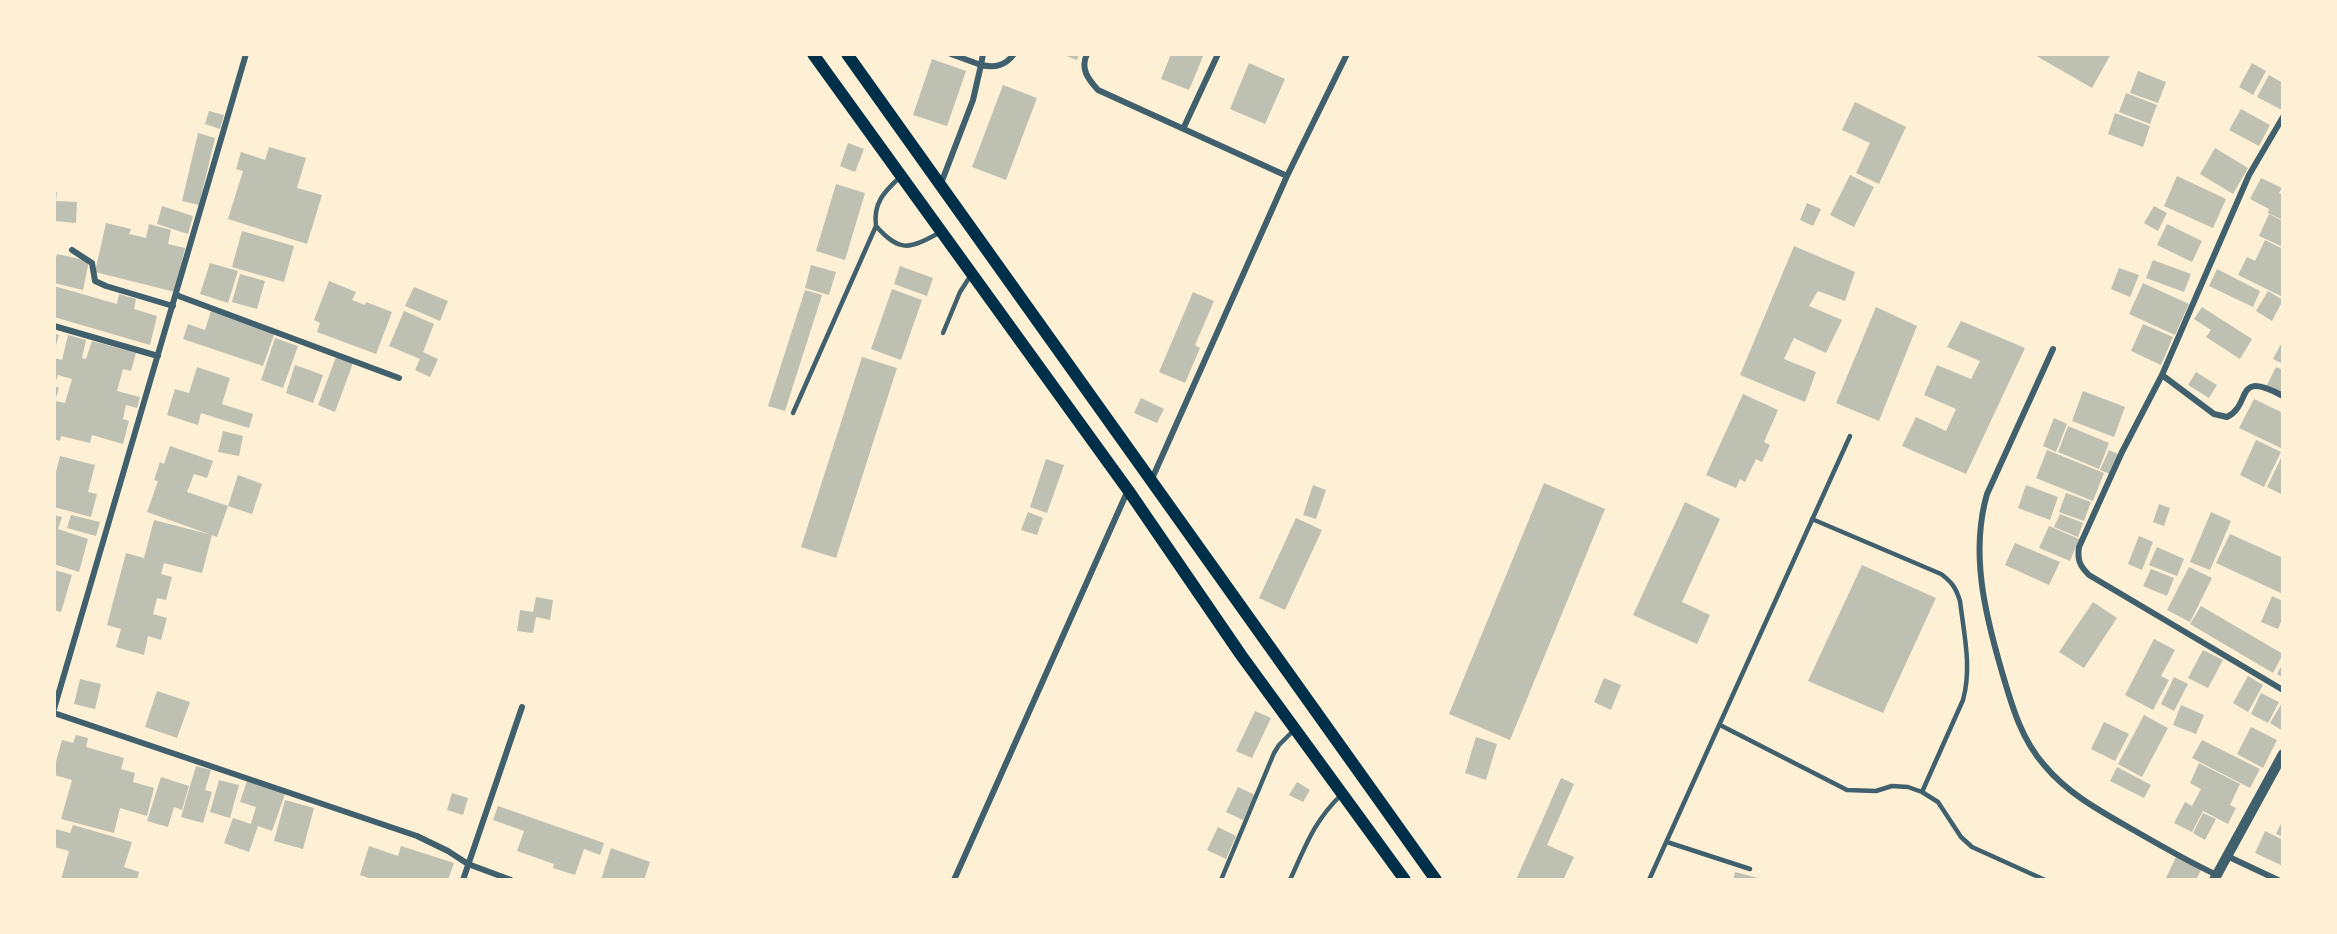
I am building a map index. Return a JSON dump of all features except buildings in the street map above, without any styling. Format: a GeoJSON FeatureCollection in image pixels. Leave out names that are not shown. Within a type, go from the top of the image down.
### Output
{"type":"FeatureCollection","features":[{"type":"Feature","properties":{"kind":"main road"},"geometry":{"type":"LineString","coordinates":[[813,54],[1128,490],[1240,655],[1405,880]]}},
{"type":"Feature","properties":{"kind":"main road"},"geometry":{"type":"LineString","coordinates":[[847,54],[1436,880]]}},
{"type":"Feature","properties":{"kind":"street"},"geometry":{"type":"LineString","coordinates":[[246,54],[54,711],[417,836],[468,864],[511,880]]}},
{"type":"Feature","properties":{"kind":"street"},"geometry":{"type":"LineString","coordinates":[[951,54],[993,68],[1006,63],[1014,54]]}},
{"type":"Feature","properties":{"kind":"street"},"geometry":{"type":"LineString","coordinates":[[940,186],[973,100],[983,54]]}},
{"type":"Feature","properties":{"kind":"street"},"geometry":{"type":"LineString","coordinates":[[1087,54],[1084,60],[1084,70],[1088,80],[1098,90],[1184,127],[1287,176]]}},
{"type":"Feature","properties":{"kind":"street"},"geometry":{"type":"LineString","coordinates":[[1184,127],[1218,54]]}},
{"type":"Feature","properties":{"kind":"street"},"geometry":{"type":"LineString","coordinates":[[1150,482],[1287,176],[1347,54]]}},
{"type":"Feature","properties":{"kind":"street"},"geometry":{"type":"LineString","coordinates":[[2283,117],[2249,175],[2162,375],[2122,452],[2079,547],[2077,559],[2089,576],[2283,690]]}},
{"type":"Feature","properties":{"kind":"street"},"geometry":{"type":"LineString","coordinates":[[72,250],[92,263],[95,281],[173,306]]}},
{"type":"Feature","properties":{"kind":"street"},"geometry":{"type":"LineString","coordinates":[[176,295],[399,378]]}},
{"type":"Feature","properties":{"kind":"street"},"geometry":{"type":"LineString","coordinates":[[54,326],[158,356]]}},
{"type":"Feature","properties":{"kind":"street"},"geometry":{"type":"LineString","coordinates":[[2053,349],[1987,494],[1982,512],[1979,542],[1986,619],[2012,706],[2025,739],[2045,767],[2074,793],[2215,877],[2283,754]]}},
{"type":"Feature","properties":{"kind":"street"},"geometry":{"type":"LineString","coordinates":[[2162,375],[2214,414],[2227,417],[2232,414],[2246,390],[2253,386],[2267,388],[2283,396]]}},
{"type":"Feature","properties":{"kind":"street"},"geometry":{"type":"LineString","coordinates":[[954,880],[1128,490]]}},
{"type":"Feature","properties":{"kind":"street"},"geometry":{"type":"LineString","coordinates":[[463,880],[522,707]]}},
{"type":"Feature","properties":{"kind":"street"},"geometry":{"type":"LineString","coordinates":[[2226,856],[2278,880]]}},
{"type":"Feature","properties":{"kind":"lane"},"geometry":{"type":"LineString","coordinates":[[793,413],[876,226],[876,207],[882,193],[900,177]]}},
{"type":"Feature","properties":{"kind":"lane"},"geometry":{"type":"LineString","coordinates":[[876,226],[890,241],[898,245],[918,244],[940,232]]}},
{"type":"Feature","properties":{"kind":"lane"},"geometry":{"type":"LineString","coordinates":[[943,333],[960,292],[971,275]]}},
{"type":"Feature","properties":{"kind":"lane"},"geometry":{"type":"LineString","coordinates":[[1649,880],[1850,436]]}},
{"type":"Feature","properties":{"kind":"lane"},"geometry":{"type":"LineString","coordinates":[[1812,519],[1941,574],[1952,582],[1956,590],[1968,672],[1967,685],[1963,700],[1922,792]]}},
{"type":"Feature","properties":{"kind":"lane"},"geometry":{"type":"LineString","coordinates":[[1720,725],[1847,790],[1876,791],[1892,786],[1908,787],[1922,792],[1938,802],[1962,837],[1972,847],[2045,880]]}},
{"type":"Feature","properties":{"kind":"lane"},"geometry":{"type":"LineString","coordinates":[[1221,880],[1274,753],[1295,729]]}},
{"type":"Feature","properties":{"kind":"lane"},"geometry":{"type":"LineString","coordinates":[[1290,880],[1314,826],[1326,809],[1342,794]]}},
{"type":"Feature","properties":{"kind":"lane"},"geometry":{"type":"LineString","coordinates":[[1667,842],[1750,869]]}}]}
